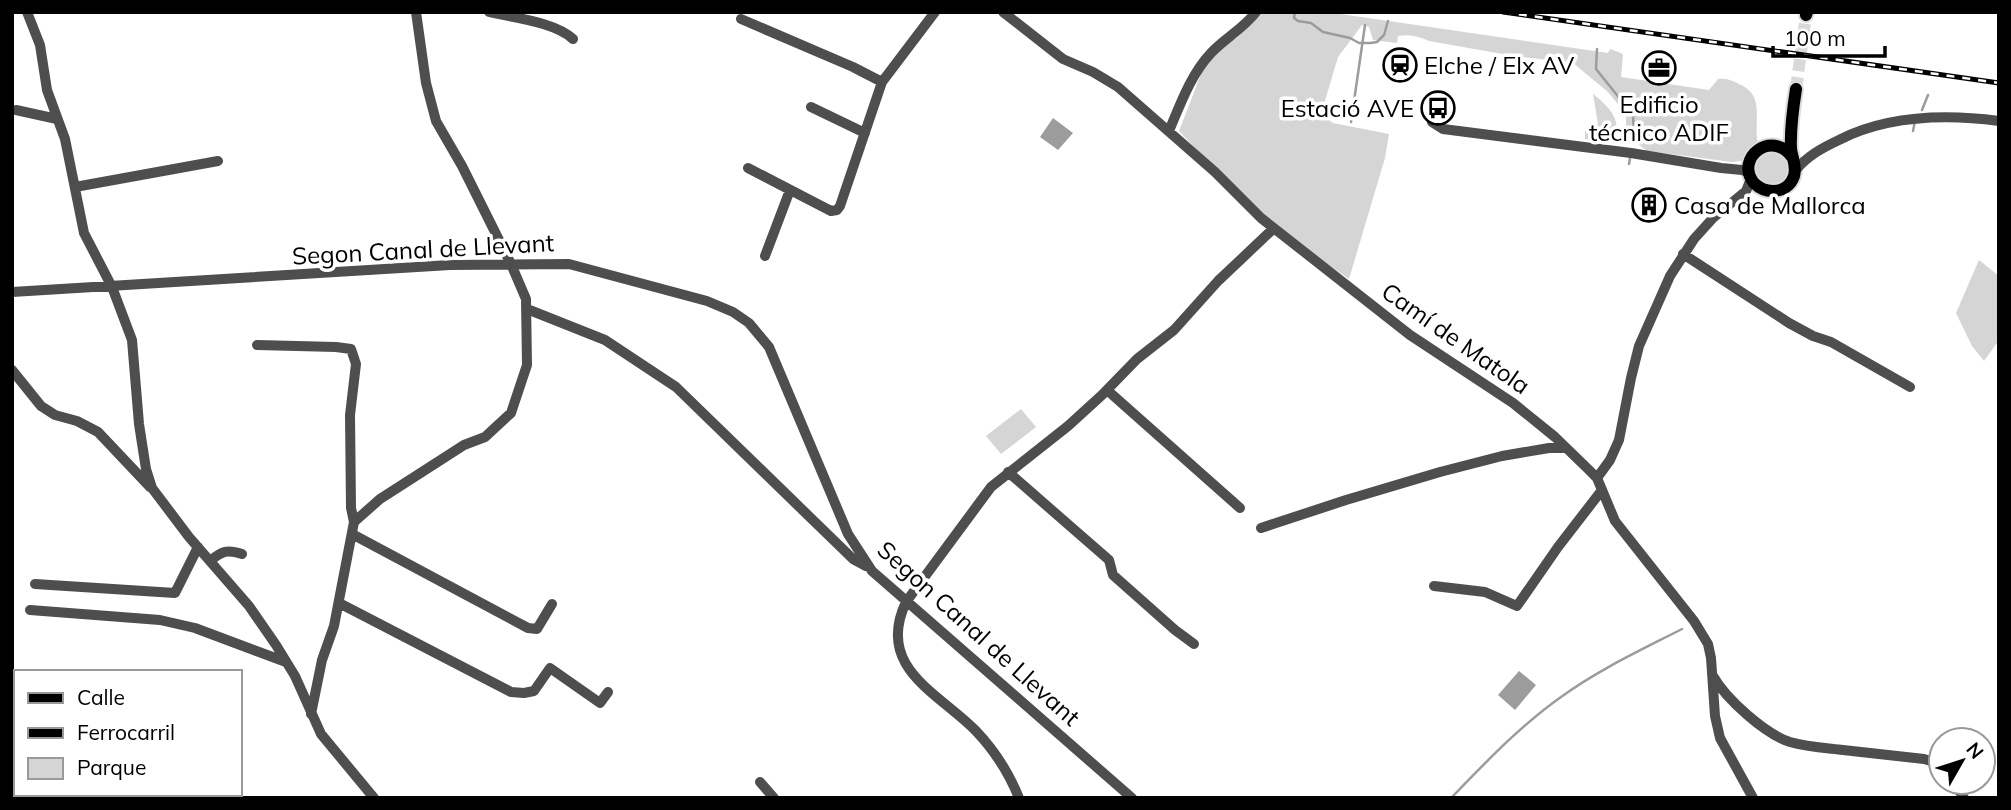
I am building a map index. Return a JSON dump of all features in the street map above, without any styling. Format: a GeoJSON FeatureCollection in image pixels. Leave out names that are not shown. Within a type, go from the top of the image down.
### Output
{"type":"FeatureCollection","features":[{"type":"Feature","properties":{"kind":"main road"},"geometry":{"type":"LineString","coordinates":[[1793,157],[1778,146],[1766,145],[1756,151],[1750,171],[1760,188],[1777,191],[1792,180],[1795,171],[1793,157],[1791,147],[1796,89]]}},
{"type":"Feature","properties":{"kind":"main road"},"geometry":{"type":"LineString","coordinates":[[1778,146],[1788,135],[1792,122]]}},
{"type":"Feature","properties":{"kind":"street"},"geometry":{"type":"LineString","coordinates":[[27,12],[40,45],[47,90],[65,139],[84,233],[112,287],[132,340],[139,424],[152,488]]}},
{"type":"Feature","properties":{"kind":"street"},"geometry":{"type":"LineString","coordinates":[[354,522],[380,499],[464,445],[485,438],[511,413],[527,365],[526,299],[462,166],[436,121],[426,83],[416,12]]}},
{"type":"Feature","properties":{"kind":"street"},"geometry":{"type":"LineString","coordinates":[[489,12],[536,22],[566,33],[573,39]]}},
{"type":"Feature","properties":{"kind":"street"},"geometry":{"type":"LineString","coordinates":[[748,168],[831,211],[837,210],[883,82],[935,12]]}},
{"type":"Feature","properties":{"kind":"street","name":"Camí de Matola"},"geometry":{"type":"LineString","coordinates":[[1003,12],[1063,59],[1118,87],[1215,172],[1257,216],[1410,335],[1513,403],[1597,478],[1615,521],[1694,621],[1708,644],[1715,716],[1720,738],[1753,798]]}},
{"type":"Feature","properties":{"kind":"street"},"geometry":{"type":"LineString","coordinates":[[1169,131],[1182,99],[1208,56],[1241,29],[1255,12]]}},
{"type":"Feature","properties":{"kind":"street"},"geometry":{"type":"LineString","coordinates":[[741,19],[883,82]]}},
{"type":"Feature","properties":{"kind":"street"},"geometry":{"type":"LineString","coordinates":[[811,107],[865,133]]}},
{"type":"Feature","properties":{"kind":"street"},"geometry":{"type":"LineString","coordinates":[[16,110],[57,119]]}},
{"type":"Feature","properties":{"kind":"street"},"geometry":{"type":"LineString","coordinates":[[1793,157],[1838,134],[1886,120],[1942,114],[1967,114],[1999,119]]}},
{"type":"Feature","properties":{"kind":"street"},"geometry":{"type":"LineString","coordinates":[[1431,116],[1432,122],[1443,129],[1750,171],[1748,188],[1704,227],[1670,276],[1639,346],[1619,440],[1610,460],[1597,478]]}},
{"type":"Feature","properties":{"kind":"street"},"geometry":{"type":"LineString","coordinates":[[1795,171],[1819,150],[1871,127],[1931,117],[1999,119]]}},
{"type":"Feature","properties":{"kind":"street"},"geometry":{"type":"LineString","coordinates":[[75,187],[218,161]]}},
{"type":"Feature","properties":{"kind":"street"},"geometry":{"type":"LineString","coordinates":[[765,256],[790,190]]}},
{"type":"Feature","properties":{"kind":"street"},"geometry":{"type":"LineString","coordinates":[[1738,198],[1765,190]]}},
{"type":"Feature","properties":{"kind":"street"},"geometry":{"type":"LineString","coordinates":[[1019,798],[996,754],[911,673],[899,642],[899,625],[906,602],[981,500],[1008,472],[1068,426],[1137,359],[1174,330],[1217,281],[1273,229]]}},
{"type":"Feature","properties":{"kind":"street"},"geometry":{"type":"LineString","coordinates":[[1683,254],[1789,323],[1831,342],[1910,387]]}},
{"type":"Feature","properties":{"kind":"street","name":"Segon Canal de Llevant"},"geometry":{"type":"LineString","coordinates":[[12,292],[450,265],[569,264],[707,300],[749,323],[769,347],[848,534],[869,568],[1132,798]]}},
{"type":"Feature","properties":{"kind":"street"},"geometry":{"type":"LineString","coordinates":[[527,309],[605,340],[677,387],[853,559],[869,568]]}},
{"type":"Feature","properties":{"kind":"street"},"geometry":{"type":"LineString","coordinates":[[257,345],[351,349],[356,364],[350,415],[351,508],[354,522],[334,626],[322,660],[310,714]]}},
{"type":"Feature","properties":{"kind":"street"},"geometry":{"type":"LineString","coordinates":[[12,370],[41,406],[55,415],[77,421],[98,432],[152,488],[249,606],[286,662],[321,734],[374,798]]}},
{"type":"Feature","properties":{"kind":"street"},"geometry":{"type":"LineString","coordinates":[[1107,390],[1240,508]]}},
{"type":"Feature","properties":{"kind":"street"},"geometry":{"type":"LineString","coordinates":[[1261,528],[1440,472],[1502,456],[1565,447]]}},
{"type":"Feature","properties":{"kind":"street"},"geometry":{"type":"LineString","coordinates":[[1008,472],[1109,559],[1113,575],[1194,644]]}},
{"type":"Feature","properties":{"kind":"street"},"geometry":{"type":"LineString","coordinates":[[1434,586],[1485,592],[1517,606],[1602,490]]}},
{"type":"Feature","properties":{"kind":"street"},"geometry":{"type":"LineString","coordinates":[[352,534],[528,628],[537,629],[552,604]]}},
{"type":"Feature","properties":{"kind":"street"},"geometry":{"type":"LineString","coordinates":[[34,584],[175,593],[198,547]]}},
{"type":"Feature","properties":{"kind":"street"},"geometry":{"type":"LineString","coordinates":[[210,561],[220,552],[229,550],[242,554]]}},
{"type":"Feature","properties":{"kind":"street"},"geometry":{"type":"LineString","coordinates":[[339,603],[510,692],[534,691],[550,668],[600,703],[608,692]]}},
{"type":"Feature","properties":{"kind":"street"},"geometry":{"type":"LineString","coordinates":[[30,610],[160,620],[195,628],[286,662]]}},
{"type":"Feature","properties":{"kind":"street"},"geometry":{"type":"LineString","coordinates":[[1711,673],[1719,688],[1734,704],[1788,741],[1814,747],[1927,760]]}},
{"type":"Feature","properties":{"kind":"street"},"geometry":{"type":"LineString","coordinates":[[760,782],[774,798]]}},
{"type":"Feature","properties":{"kind":"green space"},"geometry":{"type":"Polygon","coordinates":[[[1262,12],[1327,12],[1608,53],[1610,49],[1623,55],[1621,77],[1709,90],[1718,79],[1729,80],[1748,89],[1753,96],[1756,103],[1759,147],[1748,160],[1732,162],[1647,151],[1626,135],[1626,118],[1608,92],[1573,63],[1514,56],[1429,41],[1410,35],[1398,36],[1397,43],[1373,40],[1369,27],[1362,25],[1338,57],[1321,114],[1333,123],[1389,134],[1385,158],[1349,279],[1261,218],[1179,131],[1208,56],[1237,38],[1262,12]]]}},
{"type":"Feature","properties":{"kind":"green space"},"geometry":{"type":"Polygon","coordinates":[[[1593,94],[1611,111],[1616,124],[1616,131],[1603,142],[1585,139],[1585,131],[1595,129],[1598,124],[1593,94]]]}},
{"type":"Feature","properties":{"kind":"green space"},"geometry":{"type":"Polygon","coordinates":[[[1772,146],[1794,167],[1784,186],[1760,186],[1751,164],[1772,146]]]}},
{"type":"Feature","properties":{"kind":"green space"},"geometry":{"type":"Polygon","coordinates":[[[1979,260],[1999,276],[1999,340],[1984,361],[1972,346],[1956,313],[1979,260]]]}},
{"type":"Feature","properties":{"kind":"green space"},"geometry":{"type":"Polygon","coordinates":[[[1021,409],[1036,427],[1001,454],[986,436],[1021,409]]]}},
{"type":"Feature","properties":{"kind":"shaded area"},"geometry":{"type":"Polygon","coordinates":[[[1053,118],[1073,133],[1058,150],[1040,137],[1053,118]]]}},
{"type":"Feature","properties":{"kind":"shaded area"},"geometry":{"type":"Polygon","coordinates":[[[1519,671],[1536,685],[1515,710],[1498,695],[1519,671]]]}},
{"type":"Feature","properties":{"kind":"waterway"},"geometry":{"type":"LineString","coordinates":[[1295,12],[1294,18],[1298,21],[1311,23],[1323,32],[1350,38],[1359,43],[1377,42],[1384,35],[1388,21]]}},
{"type":"Feature","properties":{"kind":"waterway"},"geometry":{"type":"LineString","coordinates":[[1351,122],[1365,25]]}},
{"type":"Feature","properties":{"kind":"waterway"},"geometry":{"type":"LineString","coordinates":[[1597,49],[1596,69],[1633,115],[1634,136]]}},
{"type":"Feature","properties":{"kind":"waterway"},"geometry":{"type":"LineString","coordinates":[[1922,110],[1928,95]]}},
{"type":"Feature","properties":{"kind":"waterway"},"geometry":{"type":"LineString","coordinates":[[1913,131],[1915,121]]}},
{"type":"Feature","properties":{"kind":"waterway"},"geometry":{"type":"LineString","coordinates":[[1629,164],[1630,158]]}},
{"type":"Feature","properties":{"kind":"waterway"},"geometry":{"type":"LineString","coordinates":[[1451,798],[1517,732],[1561,697],[1605,669],[1682,629]]}},
{"type":"Feature","properties":{"kind":"tunnel"},"geometry":{"type":"LineString","coordinates":[[1796,89],[1806,15]]}},
{"type":"Feature","properties":{"kind":"railway"},"geometry":{"type":"LineString","coordinates":[[1503,12],[1999,83]]}},
{"type":"Feature","properties":{"kind":"place","name":"Elche / Elx AV"},"geometry":{"type":"Point","coordinates":[1400,65]}},
{"type":"Feature","properties":{"kind":"place","name":"Edificio técnico ADIF"},"geometry":{"type":"Point","coordinates":[1659,68]}},
{"type":"Feature","properties":{"kind":"place","name":"Estació AVE"},"geometry":{"type":"Point","coordinates":[1438,108]}},
{"type":"Feature","properties":{"kind":"place","name":"Casa de Mallorca"},"geometry":{"type":"Point","coordinates":[1649,205]}}]}
